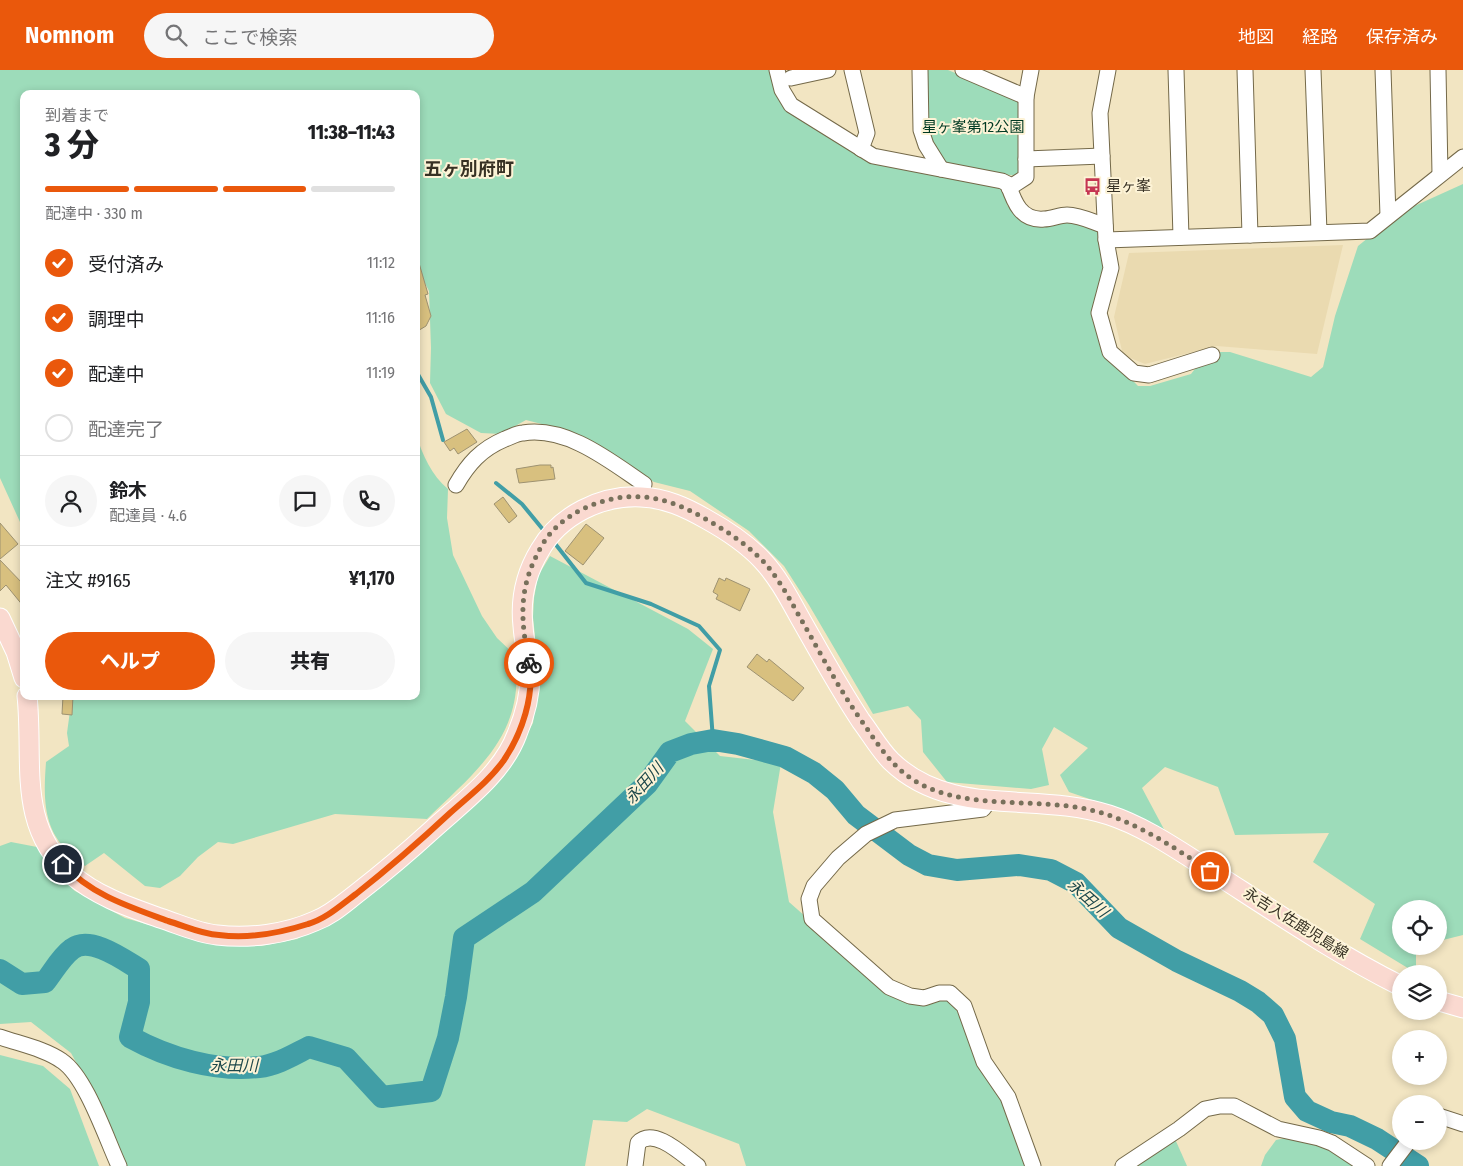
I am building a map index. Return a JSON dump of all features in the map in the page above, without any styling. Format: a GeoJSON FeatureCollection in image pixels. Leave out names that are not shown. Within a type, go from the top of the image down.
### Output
{"type":"FeatureCollection","features":[{"type":"Feature","properties":{"kind":"main road","name":"永吉入佐鹿児島線"},"geometry":{"type":"LineString","coordinates":[[27,700],[32,807],[42,835],[54,855],[71,874],[91,888],[124,905],[202,932],[220,936],[251,936],[309,924],[331,914],[396,863],[489,777],[504,760],[515,740],[528,701],[530,668],[522,625],[524,587],[530,570],[547,538],[582,509],[606,500],[635,496],[662,499],[698,514],[722,528],[748,547],[764,562],[781,585],[849,703],[883,752],[914,780],[947,794],[989,801],[1059,804],[1114,816],[1160,839],[1329,945],[1392,981]]}},
{"type":"Feature","properties":{"kind":"main road"},"geometry":{"type":"LineString","coordinates":[[0,618],[20,665]]}},
{"type":"Feature","properties":{"kind":"main road"},"geometry":{"type":"LineString","coordinates":[[1447,1003],[1463,1008]]}},
{"type":"Feature","properties":{"kind":"street"},"geometry":{"type":"LineString","coordinates":[[777,70],[782,90],[791,105],[873,156],[1002,181],[1008,184],[1014,202],[1024,214],[1032,218],[1044,219],[1066,215],[1106,233],[1181,237],[1370,231],[1463,157]]}},
{"type":"Feature","properties":{"kind":"street"},"geometry":{"type":"LineString","coordinates":[[791,78],[828,70]]}},
{"type":"Feature","properties":{"kind":"street"},"geometry":{"type":"LineString","coordinates":[[852,70],[867,133],[860,148]]}},
{"type":"Feature","properties":{"kind":"street"},"geometry":{"type":"LineString","coordinates":[[920,70],[921,130],[926,145],[940,169]]}},
{"type":"Feature","properties":{"kind":"street"},"geometry":{"type":"LineString","coordinates":[[963,70],[1026,97]]}},
{"type":"Feature","properties":{"kind":"street"},"geometry":{"type":"LineString","coordinates":[[1009,188],[1026,177],[1026,97],[1031,70]]}},
{"type":"Feature","properties":{"kind":"street"},"geometry":{"type":"LineString","coordinates":[[1108,70],[1100,113],[1106,233],[1111,261],[1110,275],[1098,313],[1110,352],[1134,373],[1149,374],[1212,355]]}},
{"type":"Feature","properties":{"kind":"street"},"geometry":{"type":"LineString","coordinates":[[1176,70],[1181,237]]}},
{"type":"Feature","properties":{"kind":"street"},"geometry":{"type":"LineString","coordinates":[[1245,70],[1250,235]]}},
{"type":"Feature","properties":{"kind":"street"},"geometry":{"type":"LineString","coordinates":[[1313,70],[1319,232]]}},
{"type":"Feature","properties":{"kind":"street"},"geometry":{"type":"LineString","coordinates":[[1383,70],[1388,216]]}},
{"type":"Feature","properties":{"kind":"street"},"geometry":{"type":"LineString","coordinates":[[1438,70],[1440,174]]}},
{"type":"Feature","properties":{"kind":"street"},"geometry":{"type":"LineString","coordinates":[[1026,159],[1102,156]]}},
{"type":"Feature","properties":{"kind":"street"},"geometry":{"type":"LineString","coordinates":[[456,485],[468,464],[495,443],[522,433],[544,432],[565,438],[594,452],[644,484],[635,496]]}},
{"type":"Feature","properties":{"kind":"street"},"geometry":{"type":"LineString","coordinates":[[989,801],[983,809],[894,820],[866,834],[838,858],[814,886],[810,899],[812,919],[889,987],[910,996],[924,998],[939,993],[950,993],[956,996],[964,1006],[984,1062],[1008,1097],[1033,1166]]}},
{"type":"Feature","properties":{"kind":"street"},"geometry":{"type":"LineString","coordinates":[[0,1037],[49,1054],[62,1061],[76,1073],[119,1166]]}},
{"type":"Feature","properties":{"kind":"street"},"geometry":{"type":"LineString","coordinates":[[1123,1166],[1205,1109],[1220,1106],[1234,1106],[1278,1129],[1319,1138],[1332,1143],[1367,1166]]}},
{"type":"Feature","properties":{"kind":"street"},"geometry":{"type":"LineString","coordinates":[[1447,1119],[1463,1124]]}},
{"type":"Feature","properties":{"kind":"street"},"geometry":{"type":"LineString","coordinates":[[635,1166],[640,1140],[655,1138],[663,1140],[698,1166]]}},
{"type":"Feature","properties":{"kind":"street"},"geometry":{"type":"LineString","coordinates":[[1390,1166],[1402,1150]]}},
{"type":"Feature","properties":{"kind":"shaded area"},"geometry":{"type":"Polygon","coordinates":[[[1343,245],[1317,354],[1217,346],[1145,364],[1123,355],[1114,317],[1129,253],[1343,245]]]}},
{"type":"Feature","properties":{"kind":"green space"},"geometry":{"type":"Polygon","coordinates":[[[0,70],[769,70],[777,90],[798,115],[883,166],[997,185],[1006,190],[1007,205],[1016,215],[1072,220],[1099,232],[1107,272],[1092,319],[1105,352],[1138,386],[1150,386],[1191,374],[1208,352],[1230,352],[1311,377],[1323,367],[1335,316],[1358,246],[1399,213],[1463,184],[1463,935],[1447,939],[1447,900],[1392,900],[1392,955],[1416,955],[1416,965],[1403,965],[1360,939],[1375,904],[1313,862],[1329,833],[1235,835],[1218,787],[1165,767],[1142,788],[1166,833],[1116,808],[1069,792],[1060,775],[1088,748],[1054,727],[1042,749],[1049,785],[1031,789],[947,782],[923,752],[921,720],[908,706],[873,714],[784,566],[749,531],[690,491],[654,482],[569,431],[526,420],[501,434],[481,433],[446,414],[430,383],[429,291],[420,274],[420,90],[20,90],[20,522],[0,478],[0,70]]]}},
{"type":"Feature","properties":{"kind":"green space","name":"星ヶ峯第12公園"},"geometry":{"type":"Polygon","coordinates":[[[923,70],[948,70],[1017,99],[1020,103],[1020,174],[1017,176],[949,167],[930,141],[926,116],[923,70]]]}},
{"type":"Feature","properties":{"kind":"green space"},"geometry":{"type":"Polygon","coordinates":[[[420,445],[432,471],[448,489],[447,518],[453,555],[482,616],[497,638],[515,655],[516,683],[513,707],[505,728],[494,748],[464,783],[427,819],[335,814],[233,844],[218,842],[198,857],[180,876],[160,888],[145,886],[104,853],[85,866],[64,848],[55,836],[46,805],[46,762],[69,746],[67,733],[71,700],[420,700],[420,445]]]}},
{"type":"Feature","properties":{"kind":"green space"},"geometry":{"type":"Polygon","coordinates":[[[550,556],[688,629],[713,649],[685,721],[720,756],[781,763],[773,812],[789,902],[899,999],[916,1005],[942,998],[953,1001],[979,1065],[1009,1111],[1025,1166],[746,1166],[739,1144],[647,1109],[627,1122],[593,1120],[585,1166],[125,1166],[99,1104],[71,1053],[31,1022],[0,1024],[0,846],[11,842],[37,847],[51,868],[75,891],[125,918],[216,944],[261,946],[297,939],[356,907],[439,837],[513,761],[533,723],[539,676],[533,617],[534,598],[538,576],[550,556]]]}},
{"type":"Feature","properties":{"kind":"green space"},"geometry":{"type":"Polygon","coordinates":[[[0,1055],[43,1066],[70,1089],[99,1166],[0,1166],[0,1055]]]}},
{"type":"Feature","properties":{"kind":"green space"},"geometry":{"type":"Polygon","coordinates":[[[1290,1137],[1327,1146],[1363,1166],[1261,1166],[1265,1155],[1276,1140],[1290,1137]]]}},
{"type":"Feature","properties":{"kind":"green space"},"geometry":{"type":"Polygon","coordinates":[[[1175,1139],[1187,1166],[1131,1166],[1175,1139]]]}},
{"type":"Feature","properties":{"kind":"building"},"geometry":{"type":"Polygon","coordinates":[[[420,266],[428,294],[425,295],[431,316],[426,326],[420,330],[420,266]]]}},
{"type":"Feature","properties":{"kind":"building"},"geometry":{"type":"Polygon","coordinates":[[[467,429],[477,442],[458,454],[454,448],[450,451],[444,442],[467,429]]]}},
{"type":"Feature","properties":{"kind":"building"},"geometry":{"type":"Polygon","coordinates":[[[551,465],[555,479],[519,483],[516,469],[551,465]]]}},
{"type":"Feature","properties":{"kind":"building"},"geometry":{"type":"Polygon","coordinates":[[[503,497],[517,516],[509,523],[494,504],[503,497]]]}},
{"type":"Feature","properties":{"kind":"building"},"geometry":{"type":"Polygon","coordinates":[[[0,523],[18,544],[0,559],[0,523]]]}},
{"type":"Feature","properties":{"kind":"building"},"geometry":{"type":"Polygon","coordinates":[[[586,524],[604,538],[583,565],[565,551],[586,524]]]}},
{"type":"Feature","properties":{"kind":"building"},"geometry":{"type":"Polygon","coordinates":[[[0,560],[20,581],[20,602],[6,585],[0,591],[0,560]]]}},
{"type":"Feature","properties":{"kind":"building"},"geometry":{"type":"Polygon","coordinates":[[[719,578],[725,581],[726,578],[750,589],[740,611],[716,599],[718,595],[713,592],[719,578]]]}},
{"type":"Feature","properties":{"kind":"building"},"geometry":{"type":"Polygon","coordinates":[[[757,654],[767,662],[769,659],[804,688],[793,701],[747,667],[757,654]]]}},
{"type":"Feature","properties":{"kind":"building"},"geometry":{"type":"Polygon","coordinates":[[[63,700],[73,700],[72,715],[62,714],[63,700]]]}},
{"type":"Feature","properties":{"kind":"waterway"},"geometry":{"type":"LineString","coordinates":[[420,378],[431,397],[443,440]]}},
{"type":"Feature","properties":{"kind":"waterway"},"geometry":{"type":"LineString","coordinates":[[496,483],[522,504],[545,532]]}},
{"type":"Feature","properties":{"kind":"waterway"},"geometry":{"type":"LineString","coordinates":[[553,541],[586,583],[651,604],[699,626],[720,650],[709,686],[713,740]]}},
{"type":"Feature","properties":{"kind":"waterway","name":"永田川"},"geometry":{"type":"LineString","coordinates":[[0,970],[22,984],[45,982],[61,960],[72,949],[79,945],[97,947],[107,950],[139,969],[139,1002],[130,1037],[145,1045],[193,1062],[243,1068],[272,1064],[309,1047],[346,1058],[382,1097],[431,1091],[448,1038],[464,938],[533,892],[647,784],[670,752],[691,744],[713,740],[738,744],[785,757],[814,773],[835,790],[856,815],[909,855],[928,865],[957,870],[1019,865],[1051,870],[1076,883],[1119,928],[1177,961],[1240,991],[1258,1002],[1273,1015],[1285,1039],[1295,1097],[1307,1111],[1331,1122],[1350,1126],[1377,1139],[1418,1166]]}},
{"type":"Feature","properties":{"kind":"way so far"},"geometry":{"type":"LineString","coordinates":[[529,663],[522,625],[524,587],[537,554],[547,538],[570,517],[593,504],[627,496],[662,499],[698,514],[722,528],[748,547],[764,562],[781,585],[849,703],[883,752],[914,780],[947,794],[989,801],[1059,804],[1114,816],[1160,839],[1210,871]]}},
{"type":"Feature","properties":{"kind":"place","name":"星ヶ峯"},"geometry":{"type":"Point","coordinates":[1092,186]}},
{"type":"Feature","properties":{"kind":"district","name":"五ヶ別府町"},"geometry":{"type":"Point","coordinates":[469,169]}},
{"type":"Feature","properties":{"kind":"route"},"geometry":{"type":"LineString","coordinates":[[63,864],[71,874],[91,888],[124,905],[202,932],[220,936],[251,936],[309,924],[331,914],[396,863],[489,777],[504,760],[515,740],[526,709],[530,684],[529,663]]}}]}
